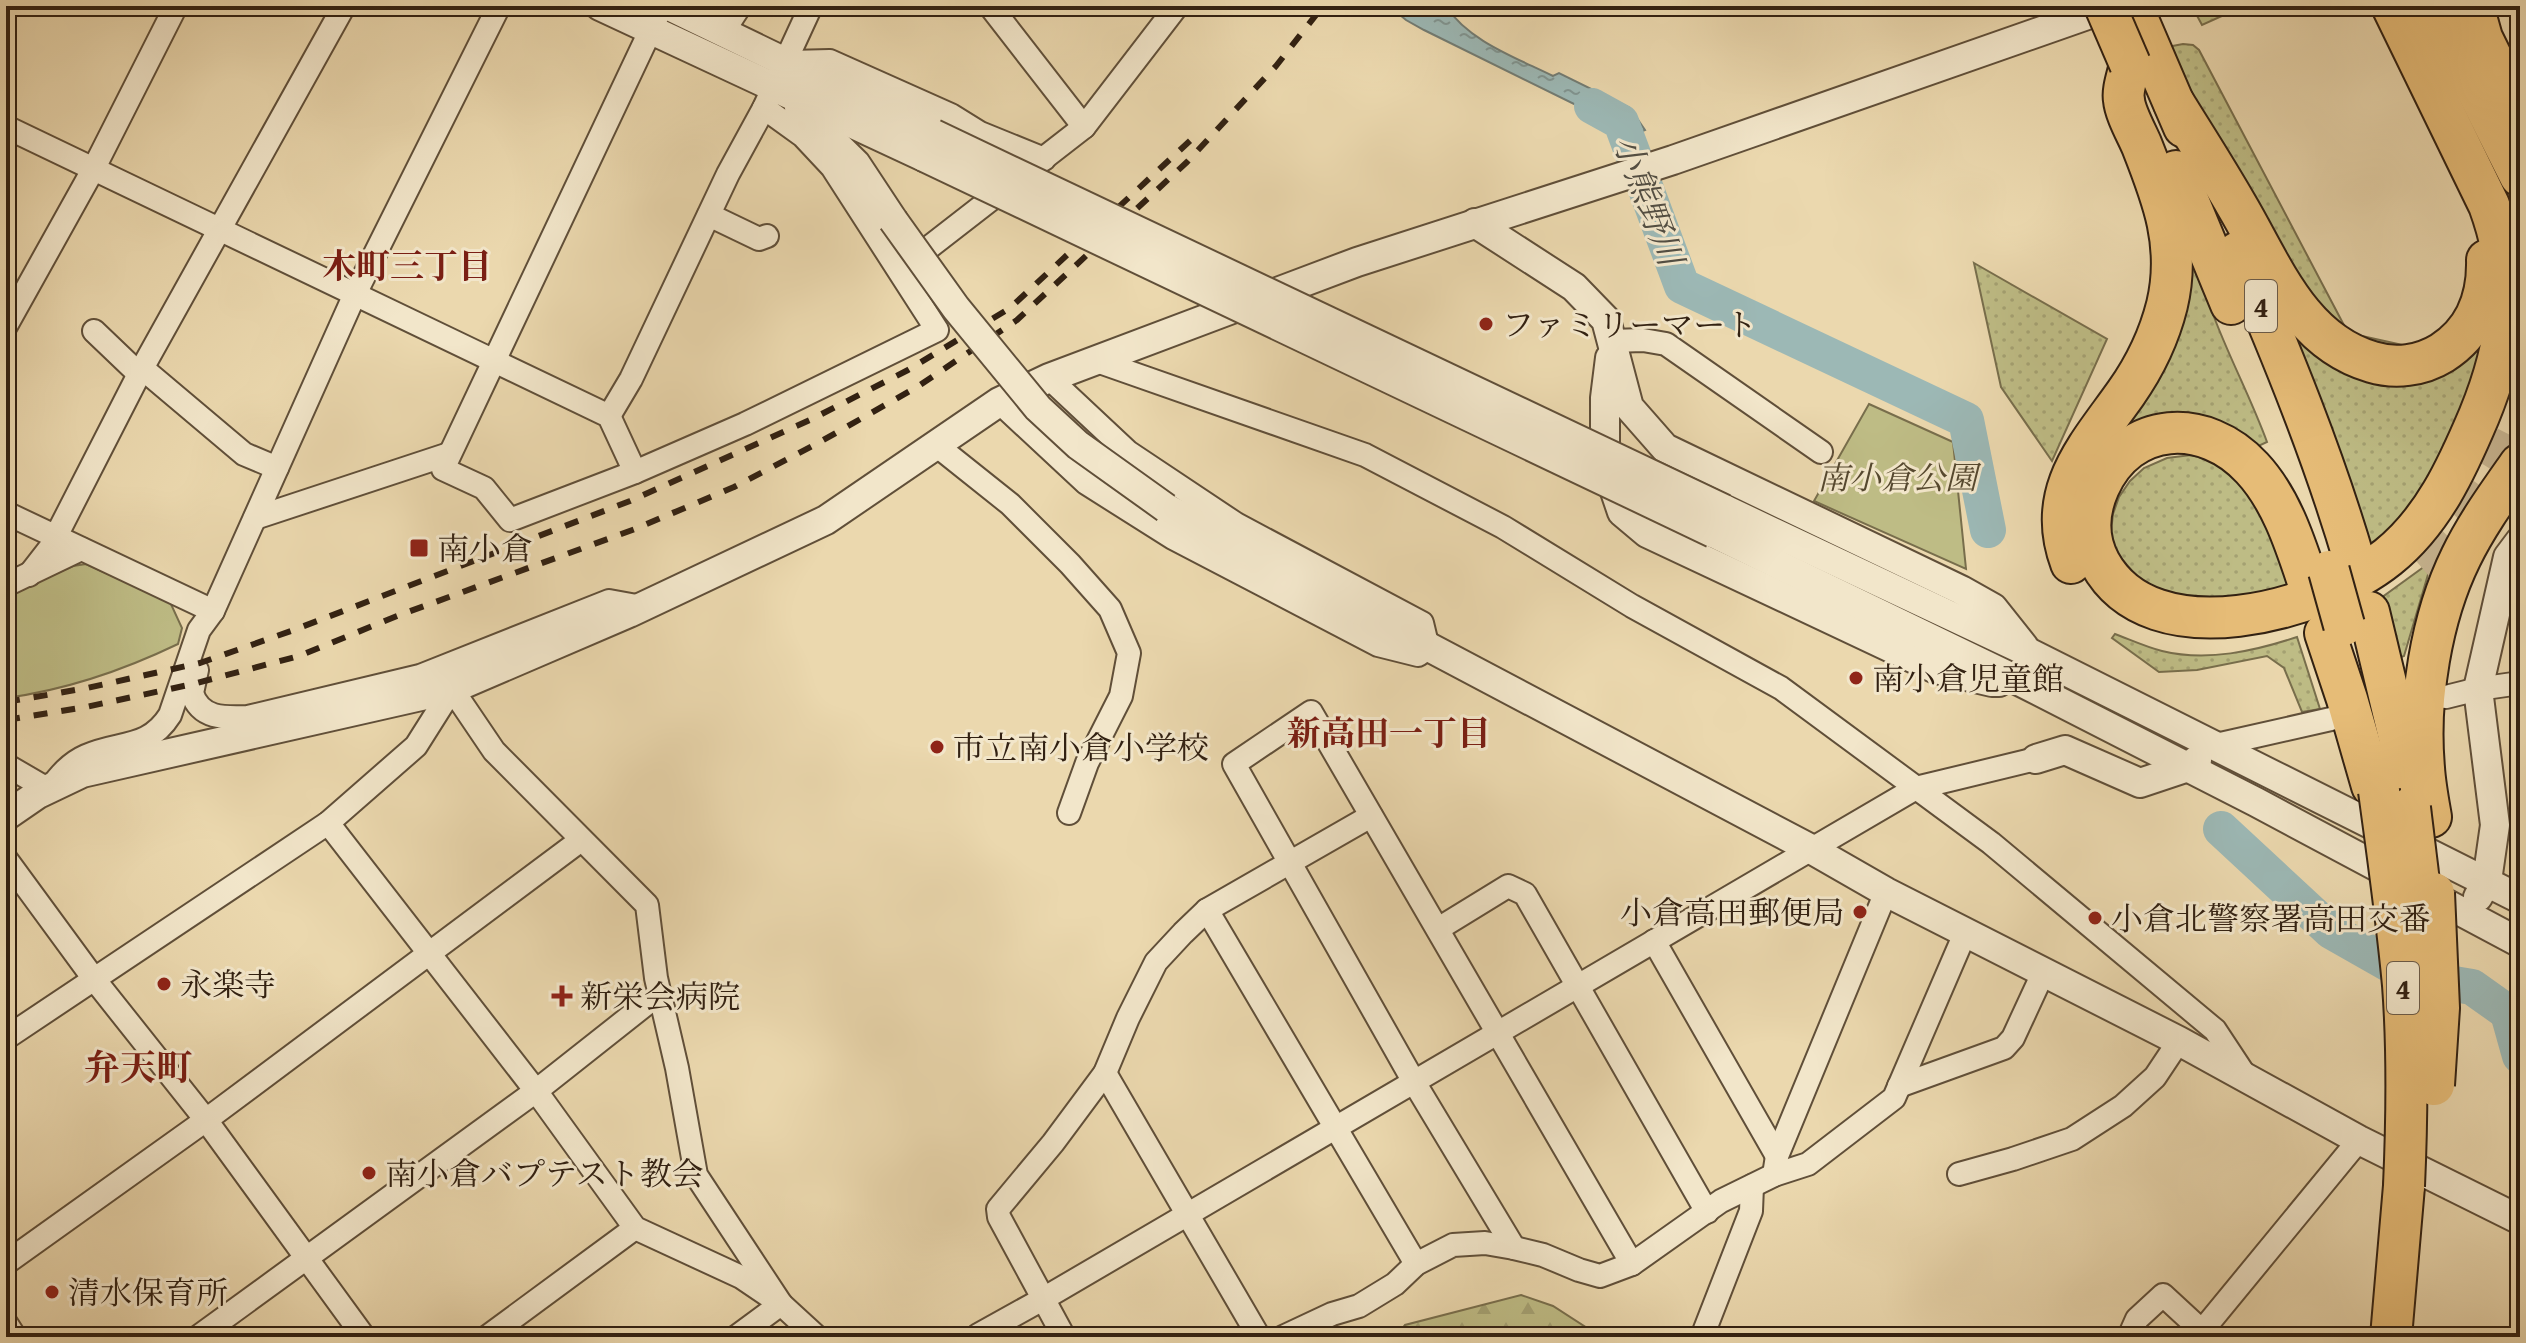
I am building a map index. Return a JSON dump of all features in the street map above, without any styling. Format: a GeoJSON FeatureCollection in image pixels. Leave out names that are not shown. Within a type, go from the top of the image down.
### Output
{"type":"FeatureCollection","features":[{"type":"Feature","properties":{"kind":"highway","name":"4"},"geometry":{"type":"LineString","coordinates":[[2105,6],[2174,103],[2284,359],[2326,474],[2331,572]]}},
{"type":"Feature","properties":{"kind":"highway","name":"4"},"geometry":{"type":"LineString","coordinates":[[2132,6],[2142,60],[2292,458],[2346,623],[2399,737],[2398,800],[2391,879],[2403,988],[2407,1112],[2417,1192],[2416,1337]]}},
{"type":"Feature","properties":{"kind":"highway"},"geometry":{"type":"LineString","coordinates":[[2379,6],[2409,57],[2467,173]]}},
{"type":"Feature","properties":{"kind":"highway"},"geometry":{"type":"LineString","coordinates":[[2331,572],[2285,520],[2253,469],[2235,452],[2195,435],[2175,432],[2154,435],[2136,442],[2121,454],[2099,486],[2090,528],[2094,553],[2115,584],[2131,596],[2171,614],[2219,618],[2288,606],[2326,592],[2388,557],[2427,517],[2458,464],[2485,400],[2503,340],[2507,316],[2504,256],[2498,230],[2379,6]]}},
{"type":"Feature","properties":{"kind":"highway"},"geometry":{"type":"LineString","coordinates":[[2390,6],[2409,57]]}},
{"type":"Feature","properties":{"kind":"highway"},"geometry":{"type":"LineString","coordinates":[[2174,103],[2302,316],[2320,334],[2359,358],[2380,364],[2400,366],[2421,363],[2440,355],[2471,327],[2480,310],[2487,273],[2487,252],[2467,173],[2390,6]]}},
{"type":"Feature","properties":{"kind":"highway"},"geometry":{"type":"LineString","coordinates":[[2421,6],[2520,226]]}},
{"type":"Feature","properties":{"kind":"highway"},"geometry":{"type":"LineString","coordinates":[[2430,6],[2520,176]]}},
{"type":"Feature","properties":{"kind":"highway"},"geometry":{"type":"LineString","coordinates":[[2457,6],[2492,61]]}},
{"type":"Feature","properties":{"kind":"highway"},"geometry":{"type":"LineString","coordinates":[[2473,6],[2492,61],[2520,114]]}},
{"type":"Feature","properties":{"kind":"highway"},"geometry":{"type":"LineString","coordinates":[[2142,60],[2124,100],[2168,216],[2172,275],[2159,333],[2145,362],[2085,448],[2068,485],[2064,504],[2064,538],[2078,577],[2094,598],[2124,622],[2165,638],[2211,642],[2264,636],[2325,615],[2382,587],[2417,562]]}},
{"type":"Feature","properties":{"kind":"highway"},"geometry":{"type":"LineString","coordinates":[[2398,800],[2423,767],[2435,704],[2430,625],[2442,568],[2462,508],[2503,415],[2520,366]]}},
{"type":"Feature","properties":{"kind":"highway"},"geometry":{"type":"LineString","coordinates":[[2435,704],[2430,656],[2446,591],[2476,529],[2520,464]]}},
{"type":"Feature","properties":{"kind":"highway","name":"4"},"geometry":{"type":"LineString","coordinates":[[2391,1337],[2434,1085],[2431,1004],[2398,800]]}},
{"type":"Feature","properties":{"kind":"street"},"geometry":{"type":"LineString","coordinates":[[6,326],[94,168],[176,6]]}},
{"type":"Feature","properties":{"kind":"street"},"geometry":{"type":"LineString","coordinates":[[29,575],[56,537],[141,371],[344,6]]}},
{"type":"Feature","properties":{"kind":"street"},"geometry":{"type":"LineString","coordinates":[[49,790],[62,771],[86,756],[152,737],[170,715],[199,630],[213,611],[355,294],[499,6]]}},
{"type":"Feature","properties":{"kind":"street"},"geometry":{"type":"LineString","coordinates":[[600,6],[656,18],[774,86],[929,145],[1718,521],[2520,943]]}},
{"type":"Feature","properties":{"kind":"street"},"geometry":{"type":"LineString","coordinates":[[669,6],[723,32],[774,86],[808,115],[856,164],[956,308],[1038,408],[1078,445],[1166,508],[1811,849],[1886,892],[2179,1041],[2359,1140],[2520,1220]]}},
{"type":"Feature","properties":{"kind":"street"},"geometry":{"type":"LineString","coordinates":[[723,32],[740,6]]}},
{"type":"Feature","properties":{"kind":"street"},"geometry":{"type":"LineString","coordinates":[[609,416],[631,379],[811,6]]}},
{"type":"Feature","properties":{"kind":"street"},"geometry":{"type":"LineString","coordinates":[[990,6],[1084,127]]}},
{"type":"Feature","properties":{"kind":"street"},"geometry":{"type":"LineString","coordinates":[[6,816],[82,773],[452,689],[642,607],[826,520],[999,402],[1049,378],[1357,262],[1673,160],[2113,6]]}},
{"type":"Feature","properties":{"kind":"street"},"geometry":{"type":"LineString","coordinates":[[900,270],[1084,127],[1173,8]]}},
{"type":"Feature","properties":{"kind":"street"},"geometry":{"type":"LineString","coordinates":[[656,18],[443,469],[484,488],[510,520],[635,472],[786,404],[937,330],[832,167],[803,136],[774,86]]}},
{"type":"Feature","properties":{"kind":"street"},"geometry":{"type":"LineString","coordinates":[[774,86],[830,61],[951,115],[980,133],[1044,159]]}},
{"type":"Feature","properties":{"kind":"street"},"geometry":{"type":"LineString","coordinates":[[6,127],[609,416],[635,472]]}},
{"type":"Feature","properties":{"kind":"street"},"geometry":{"type":"LineString","coordinates":[[709,215],[759,239],[767,236]]}},
{"type":"Feature","properties":{"kind":"street"},"geometry":{"type":"LineString","coordinates":[[1475,223],[1574,287],[1606,320],[1629,407],[1665,448],[1961,590],[1993,608],[2030,653]]}},
{"type":"Feature","properties":{"kind":"street"},"geometry":{"type":"LineString","coordinates":[[94,331],[244,454],[277,468]]}},
{"type":"Feature","properties":{"kind":"street"},"geometry":{"type":"LineString","coordinates":[[1612,341],[1643,340],[1666,344],[1821,452]]}},
{"type":"Feature","properties":{"kind":"street"},"geometry":{"type":"LineString","coordinates":[[1612,341],[1605,398],[1605,462],[1622,512],[1647,533],[1936,669],[1992,682],[2019,681]]}},
{"type":"Feature","properties":{"kind":"street"},"geometry":{"type":"LineString","coordinates":[[1097,361],[1365,455],[1503,527],[1632,606],[1781,688],[1991,843],[2215,1030],[2246,1077]]}},
{"type":"Feature","properties":{"kind":"street"},"geometry":{"type":"LineString","coordinates":[[1049,378],[1128,452],[1236,524],[1422,623],[1428,648]]}},
{"type":"Feature","properties":{"kind":"street"},"geometry":{"type":"LineString","coordinates":[[999,402],[1086,483],[1173,538],[1378,645],[1418,655],[1428,648]]}},
{"type":"Feature","properties":{"kind":"street"},"geometry":{"type":"LineString","coordinates":[[936,445],[1010,504],[1070,564],[1110,609],[1129,653],[1121,696],[1087,763],[1069,813]]}},
{"type":"Feature","properties":{"kind":"street"},"geometry":{"type":"LineString","coordinates":[[255,518],[449,454]]}},
{"type":"Feature","properties":{"kind":"street"},"geometry":{"type":"LineString","coordinates":[[6,513],[213,611]]}},
{"type":"Feature","properties":{"kind":"street"},"geometry":{"type":"LineString","coordinates":[[1718,521],[2030,653],[2520,899]]}},
{"type":"Feature","properties":{"kind":"street"},"geometry":{"type":"LineString","coordinates":[[2468,915],[2487,881],[2495,825],[2478,689],[2508,557],[2520,541]]}},
{"type":"Feature","properties":{"kind":"street"},"geometry":{"type":"LineString","coordinates":[[6,585],[81,549]]}},
{"type":"Feature","properties":{"kind":"street"},"geometry":{"type":"LineString","coordinates":[[213,611],[192,693],[206,713],[231,718],[248,717],[420,676],[609,601],[642,607]]}},
{"type":"Feature","properties":{"kind":"street"},"geometry":{"type":"LineString","coordinates":[[2435,704],[2478,689],[2520,683]]}},
{"type":"Feature","properties":{"kind":"street"},"geometry":{"type":"LineString","coordinates":[[6,1038],[328,823],[416,746],[452,689]]}},
{"type":"Feature","properties":{"kind":"street"},"geometry":{"type":"LineString","coordinates":[[452,689],[494,751],[647,905],[660,993],[696,1175],[781,1304]]}},
{"type":"Feature","properties":{"kind":"street"},"geometry":{"type":"LineString","coordinates":[[1514,1248],[1414,1082],[1234,764],[1311,712],[1632,1264]]}},
{"type":"Feature","properties":{"kind":"street"},"geometry":{"type":"LineString","coordinates":[[978,1335],[1916,788],[2065,750],[2140,783],[2188,767],[2216,745],[2331,719]]}},
{"type":"Feature","properties":{"kind":"street"},"geometry":{"type":"LineString","coordinates":[[6,765],[49,790]]}},
{"type":"Feature","properties":{"kind":"street"},"geometry":{"type":"LineString","coordinates":[[1064,1337],[999,1217],[998,1209],[1053,1143],[1105,1073],[1156,962],[1183,933],[1207,910],[1371,816]]}},
{"type":"Feature","properties":{"kind":"street"},"geometry":{"type":"LineString","coordinates":[[328,823],[536,1091],[635,1228],[741,1277],[781,1304],[817,1337]]}},
{"type":"Feature","properties":{"kind":"street"},"geometry":{"type":"LineString","coordinates":[[6,1263],[206,1120],[581,840]]}},
{"type":"Feature","properties":{"kind":"street"},"geometry":{"type":"LineString","coordinates":[[6,859],[94,979],[206,1120],[364,1337]]}},
{"type":"Feature","properties":{"kind":"street"},"geometry":{"type":"LineString","coordinates":[[1438,929],[1508,886],[1525,894],[1707,1212]]}},
{"type":"Feature","properties":{"kind":"street"},"geometry":{"type":"LineString","coordinates":[[1283,1337],[1332,1314],[1359,1306],[1395,1284],[1416,1264],[1453,1245],[1485,1243],[1514,1248],[1600,1276],[1632,1264],[1721,1201],[1752,1186],[1775,1166],[1886,892]]}},
{"type":"Feature","properties":{"kind":"street"},"geometry":{"type":"LineString","coordinates":[[1207,910],[1416,1264]]}},
{"type":"Feature","properties":{"kind":"street"},"geometry":{"type":"LineString","coordinates":[[1775,1166],[1808,1164],[1894,1098],[1966,931]]}},
{"type":"Feature","properties":{"kind":"street"},"geometry":{"type":"LineString","coordinates":[[1654,941],[1775,1166]]}},
{"type":"Feature","properties":{"kind":"street"},"geometry":{"type":"LineString","coordinates":[[1899,1086],[2004,1048],[2013,1038],[2044,971]]}},
{"type":"Feature","properties":{"kind":"street"},"geometry":{"type":"LineString","coordinates":[[198,1337],[536,1091],[660,993]]}},
{"type":"Feature","properties":{"kind":"street"},"geometry":{"type":"LineString","coordinates":[[1959,1174],[2072,1139],[2123,1106],[2155,1077],[2179,1041]]}},
{"type":"Feature","properties":{"kind":"street"},"geometry":{"type":"LineString","coordinates":[[1105,1073],[1259,1337]]}},
{"type":"Feature","properties":{"kind":"street"},"geometry":{"type":"LineString","coordinates":[[2129,1337],[2137,1319],[2163,1295],[2202,1331],[2359,1140]]}},
{"type":"Feature","properties":{"kind":"street"},"geometry":{"type":"LineString","coordinates":[[1702,1337],[1751,1211],[1752,1186]]}},
{"type":"Feature","properties":{"kind":"street"},"geometry":{"type":"LineString","coordinates":[[487,1337],[635,1228]]}},
{"type":"Feature","properties":{"kind":"street"},"geometry":{"type":"LineString","coordinates":[[736,1337],[781,1304]]}},
{"type":"Feature","properties":{"kind":"street"},"geometry":{"type":"LineString","coordinates":[[6,1323],[15,1337]]}},
{"type":"Feature","properties":{"kind":"green space"},"geometry":{"type":"Polygon","coordinates":[[[2206,6],[2244,6],[2202,25],[2194,10],[2206,6]]]}},
{"type":"Feature","properties":{"kind":"green space"},"geometry":{"type":"Polygon","coordinates":[[[2193,45],[2199,50],[2346,329],[2353,334],[2425,350],[2396,357],[2336,334],[2214,141],[2167,47],[2193,45]]]}},
{"type":"Feature","properties":{"kind":"green space"},"geometry":{"type":"Polygon","coordinates":[[[2192,252],[2216,322],[2267,442],[2252,449],[2108,442],[2192,252]]]}},
{"type":"Feature","properties":{"kind":"green space"},"geometry":{"type":"Polygon","coordinates":[[[1974,263],[2107,339],[2052,461],[2001,387],[1974,263]]]}},
{"type":"Feature","properties":{"kind":"green space"},"geometry":{"type":"Polygon","coordinates":[[[2285,325],[2339,363],[2472,345],[2487,347],[2437,475],[2370,562],[2285,325]]]}},
{"type":"Feature","properties":{"kind":"green space","name":"南小倉公園"},"geometry":{"type":"Polygon","coordinates":[[[1869,404],[1953,442],[1966,569],[1814,501],[1869,404]]]}},
{"type":"Feature","properties":{"kind":"green space"},"geometry":{"type":"Polygon","coordinates":[[[2191,455],[2213,463],[2246,490],[2270,528],[2296,590],[2211,605],[2145,586],[2114,550],[2111,532],[2113,514],[2119,497],[2130,481],[2144,468],[2167,458],[2191,455]]]}},
{"type":"Feature","properties":{"kind":"green space"},"geometry":{"type":"Polygon","coordinates":[[[2432,561],[2404,656],[2396,659],[2381,598],[2432,561]]]}},
{"type":"Feature","properties":{"kind":"green space"},"geometry":{"type":"Polygon","coordinates":[[[86,564],[170,602],[182,628],[178,644],[94,678],[6,698],[6,596],[73,566],[86,564]]]}},
{"type":"Feature","properties":{"kind":"green space"},"geometry":{"type":"Polygon","coordinates":[[[2115,634],[2162,651],[2196,655],[2265,647],[2297,637],[2320,709],[2302,712],[2284,668],[2267,656],[2197,670],[2159,672],[2112,638],[2115,634]]]}},
{"type":"Feature","properties":{"kind":"green space"},"geometry":{"type":"Polygon","coordinates":[[[1521,1295],[1553,1306],[1601,1337],[1396,1337],[1405,1325],[1521,1295]]]}},
{"type":"Feature","properties":{"kind":"water"},"geometry":{"type":"Polygon","coordinates":[[[1389,6],[1446,6],[1467,29],[1494,47],[1553,76],[1559,73],[1630,108],[1645,130],[1625,138],[1612,129],[1613,124],[1583,105],[1576,105],[1424,30],[1389,6]]]}},
{"type":"Feature","properties":{"kind":"waterway","name":"小熊野川"},"geometry":{"type":"LineString","coordinates":[[1592,106],[1621,122],[1682,286],[1966,420],[1988,530]]}},
{"type":"Feature","properties":{"kind":"waterway","name":"小熊野川"},"geometry":{"type":"LineString","coordinates":[[2221,829],[2331,931],[2412,977],[2472,987],[2520,1021]]}},
{"type":"Feature","properties":{"kind":"waterway"},"geometry":{"type":"LineString","coordinates":[[2508,1013],[2520,1056]]}},
{"type":"Feature","properties":{"kind":"tunnel"},"geometry":{"type":"LineString","coordinates":[[2417,562],[2476,502],[2520,429]]}},
{"type":"Feature","properties":{"kind":"railway"},"geometry":{"type":"LineString","coordinates":[[6,720],[193,684],[299,656],[397,616],[635,529],[734,487],[818,443],[917,387],[1017,320],[1187,162],[1276,66],[1323,6]]}},
{"type":"Feature","properties":{"kind":"railway"},"geometry":{"type":"LineString","coordinates":[[6,702],[200,663],[630,501],[810,420],[908,370],[1010,308],[1194,137]]}},
{"type":"Feature","properties":{"kind":"place","name":"ファミリーマート"},"geometry":{"type":"Point","coordinates":[1486,324]}},
{"type":"Feature","properties":{"kind":"place","name":"南小倉"},"geometry":{"type":"Point","coordinates":[419,548]}},
{"type":"Feature","properties":{"kind":"place","name":"南小倉児童館"},"geometry":{"type":"Point","coordinates":[1856,678]}},
{"type":"Feature","properties":{"kind":"place","name":"市立南小倉小学校"},"geometry":{"type":"Point","coordinates":[937,747]}},
{"type":"Feature","properties":{"kind":"place","name":"小倉高田郵便局"},"geometry":{"type":"Point","coordinates":[1860,912]}},
{"type":"Feature","properties":{"kind":"place","name":"小倉北警察署高田交番"},"geometry":{"type":"Point","coordinates":[2095,918]}},
{"type":"Feature","properties":{"kind":"place","name":"永楽寺"},"geometry":{"type":"Point","coordinates":[164,984]}},
{"type":"Feature","properties":{"kind":"place","name":"新栄会病院"},"geometry":{"type":"Point","coordinates":[562,996]}},
{"type":"Feature","properties":{"kind":"place","name":"南小倉バプテスト教会"},"geometry":{"type":"Point","coordinates":[369,1173]}},
{"type":"Feature","properties":{"kind":"place","name":"清水保育所"},"geometry":{"type":"Point","coordinates":[52,1292]}},
{"type":"Feature","properties":{"kind":"district","name":"木町三丁目"},"geometry":{"type":"Point","coordinates":[407,265]}},
{"type":"Feature","properties":{"kind":"district","name":"新高田一丁目"},"geometry":{"type":"Point","coordinates":[1389,732]}},
{"type":"Feature","properties":{"kind":"district","name":"弁天町"},"geometry":{"type":"Point","coordinates":[138,1066]}}]}
